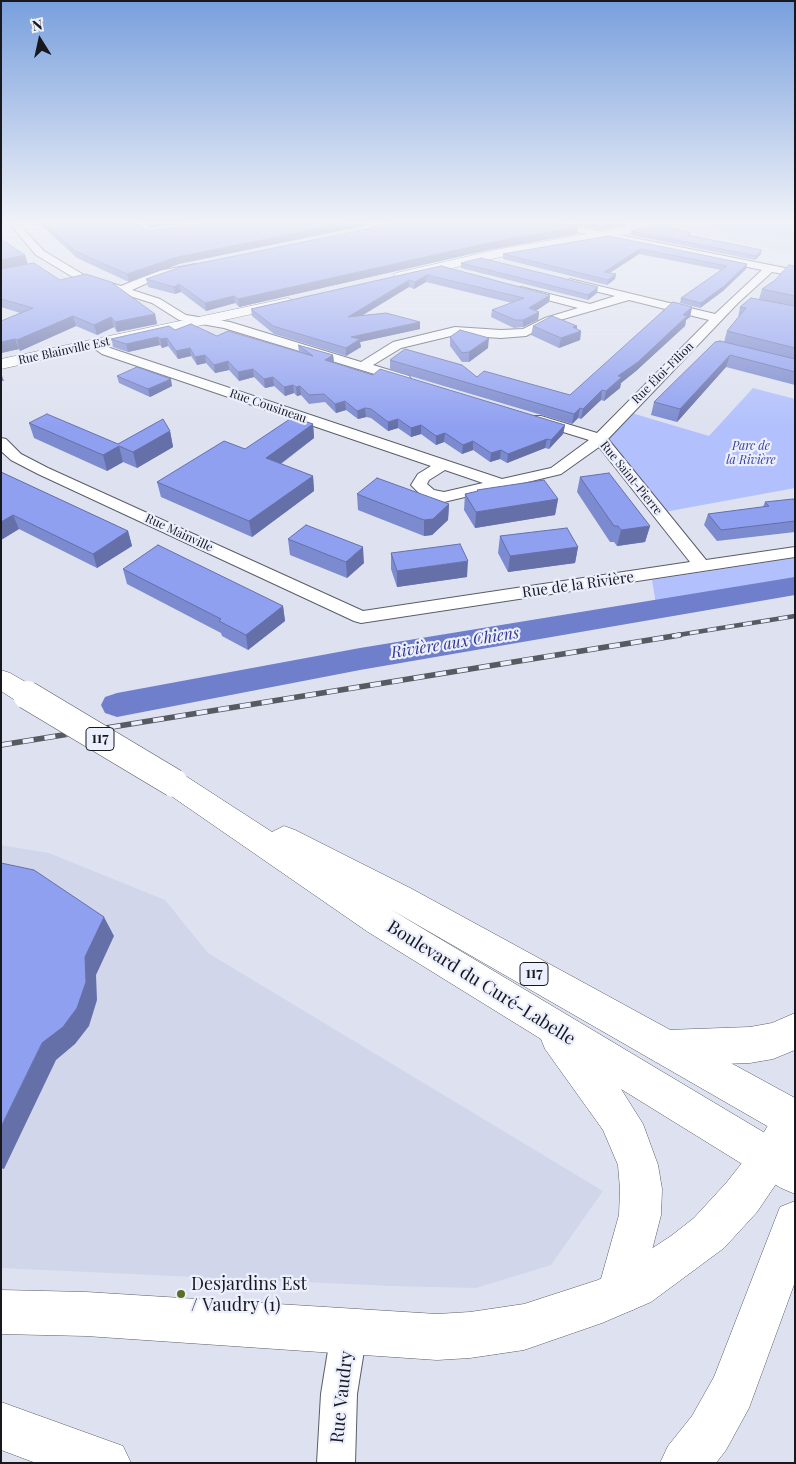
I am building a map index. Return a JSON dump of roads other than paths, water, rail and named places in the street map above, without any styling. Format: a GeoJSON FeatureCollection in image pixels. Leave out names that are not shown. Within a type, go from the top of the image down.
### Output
{"type":"FeatureCollection","features":[{"type":"Feature","properties":{"kind":"main road","name":"Rue Blainville Est"},"geometry":{"type":"LineString","coordinates":[[1,364],[304,299]]}},
{"type":"Feature","properties":{"kind":"main road","name":"Boulevard du Curé-Labelle"},"geometry":{"type":"LineString","coordinates":[[1,679],[174,783],[380,921],[782,1167]]}},
{"type":"Feature","properties":{"kind":"main road","name":"Boulevard du Curé-Labelle"},"geometry":{"type":"LineString","coordinates":[[174,783],[401,900],[795,1120]]}},
{"type":"Feature","properties":{"kind":"main road"},"geometry":{"type":"LineString","coordinates":[[551,1027],[617,1116],[629,1138],[638,1165],[641,1189],[640,1214],[619,1293]]}},
{"type":"Feature","properties":{"kind":"main road"},"geometry":{"type":"LineString","coordinates":[[667,1048],[766,1043],[795,1031]]}},
{"type":"Feature","properties":{"kind":"main road"},"geometry":{"type":"LineString","coordinates":[[1,1312],[95,1315],[437,1337],[506,1331],[582,1310],[619,1293],[661,1270],[709,1233],[742,1197],[782,1167],[795,1120]]}},
{"type":"Feature","properties":{"kind":"main road"},"geometry":{"type":"LineString","coordinates":[[685,1463],[709,1432],[732,1391],[795,1222]]}},
{"type":"Feature","properties":{"kind":"main road"},"geometry":{"type":"LineString","coordinates":[[1,1426],[106,1463]]}},
{"type":"Feature","properties":{"kind":"street"},"geometry":{"type":"LineString","coordinates":[[126,291],[162,303],[183,318],[232,326],[418,383]]}},
{"type":"Feature","properties":{"kind":"street"},"geometry":{"type":"LineString","coordinates":[[525,291],[589,308]]}},
{"type":"Feature","properties":{"kind":"street"},"geometry":{"type":"LineString","coordinates":[[609,291],[717,318]]}},
{"type":"Feature","properties":{"kind":"street","name":"Rue Éloi-Filion"},"geometry":{"type":"LineString","coordinates":[[600,439],[745,291]]}},
{"type":"Feature","properties":{"kind":"street"},"geometry":{"type":"LineString","coordinates":[[362,366],[397,345],[455,331],[516,334],[526,332],[549,320],[629,296]]}},
{"type":"Feature","properties":{"kind":"street"},"geometry":{"type":"LineString","coordinates":[[734,301],[751,304]]}},
{"type":"Feature","properties":{"kind":"street"},"geometry":{"type":"LineString","coordinates":[[694,342],[712,347]]}},
{"type":"Feature","properties":{"kind":"street","name":"Rue Cousineau"},"geometry":{"type":"LineString","coordinates":[[94,344],[106,350],[443,466],[501,484]]}},
{"type":"Feature","properties":{"kind":"street","name":"Rue Saint-Pierre"},"geometry":{"type":"LineString","coordinates":[[520,414],[600,439],[702,566]]}},
{"type":"Feature","properties":{"kind":"street"},"geometry":{"type":"LineString","coordinates":[[443,466],[423,477],[419,485],[429,494],[444,496],[556,470],[600,439]]}},
{"type":"Feature","properties":{"kind":"street","name":"Rue Mainville"},"geometry":{"type":"LineString","coordinates":[[1,442],[16,457],[43,471],[361,616]]}},
{"type":"Feature","properties":{"kind":"street","name":"Rue de la Rivière"},"geometry":{"type":"LineString","coordinates":[[361,616],[795,552]]}},
{"type":"Feature","properties":{"kind":"street","name":"Rue Vaudry"},"geometry":{"type":"LineString","coordinates":[[336,1463],[339,1394],[349,1332]]}},
{"type":"Feature","properties":{"kind":"waterway","name":"Rivière aux Chiens"},"geometry":{"type":"LineString","coordinates":[[117,705],[360,659],[795,586]]}},
{"type":"Feature","properties":{"kind":"railway"},"geometry":{"type":"LineString","coordinates":[[672,636],[795,616]]}},
{"type":"Feature","properties":{"kind":"railway"},"geometry":{"type":"LineString","coordinates":[[1,745],[680,635]]}},
{"type":"Feature","properties":{"kind":"place","name":"Desjardins Est / Vaudry (1)"},"geometry":{"type":"Point","coordinates":[181,1294]}},
{"type":"Feature","properties":{"kind":"park label","name":"Parc de la Rivière"},"geometry":{"type":"Point","coordinates":[751,453]}}]}
